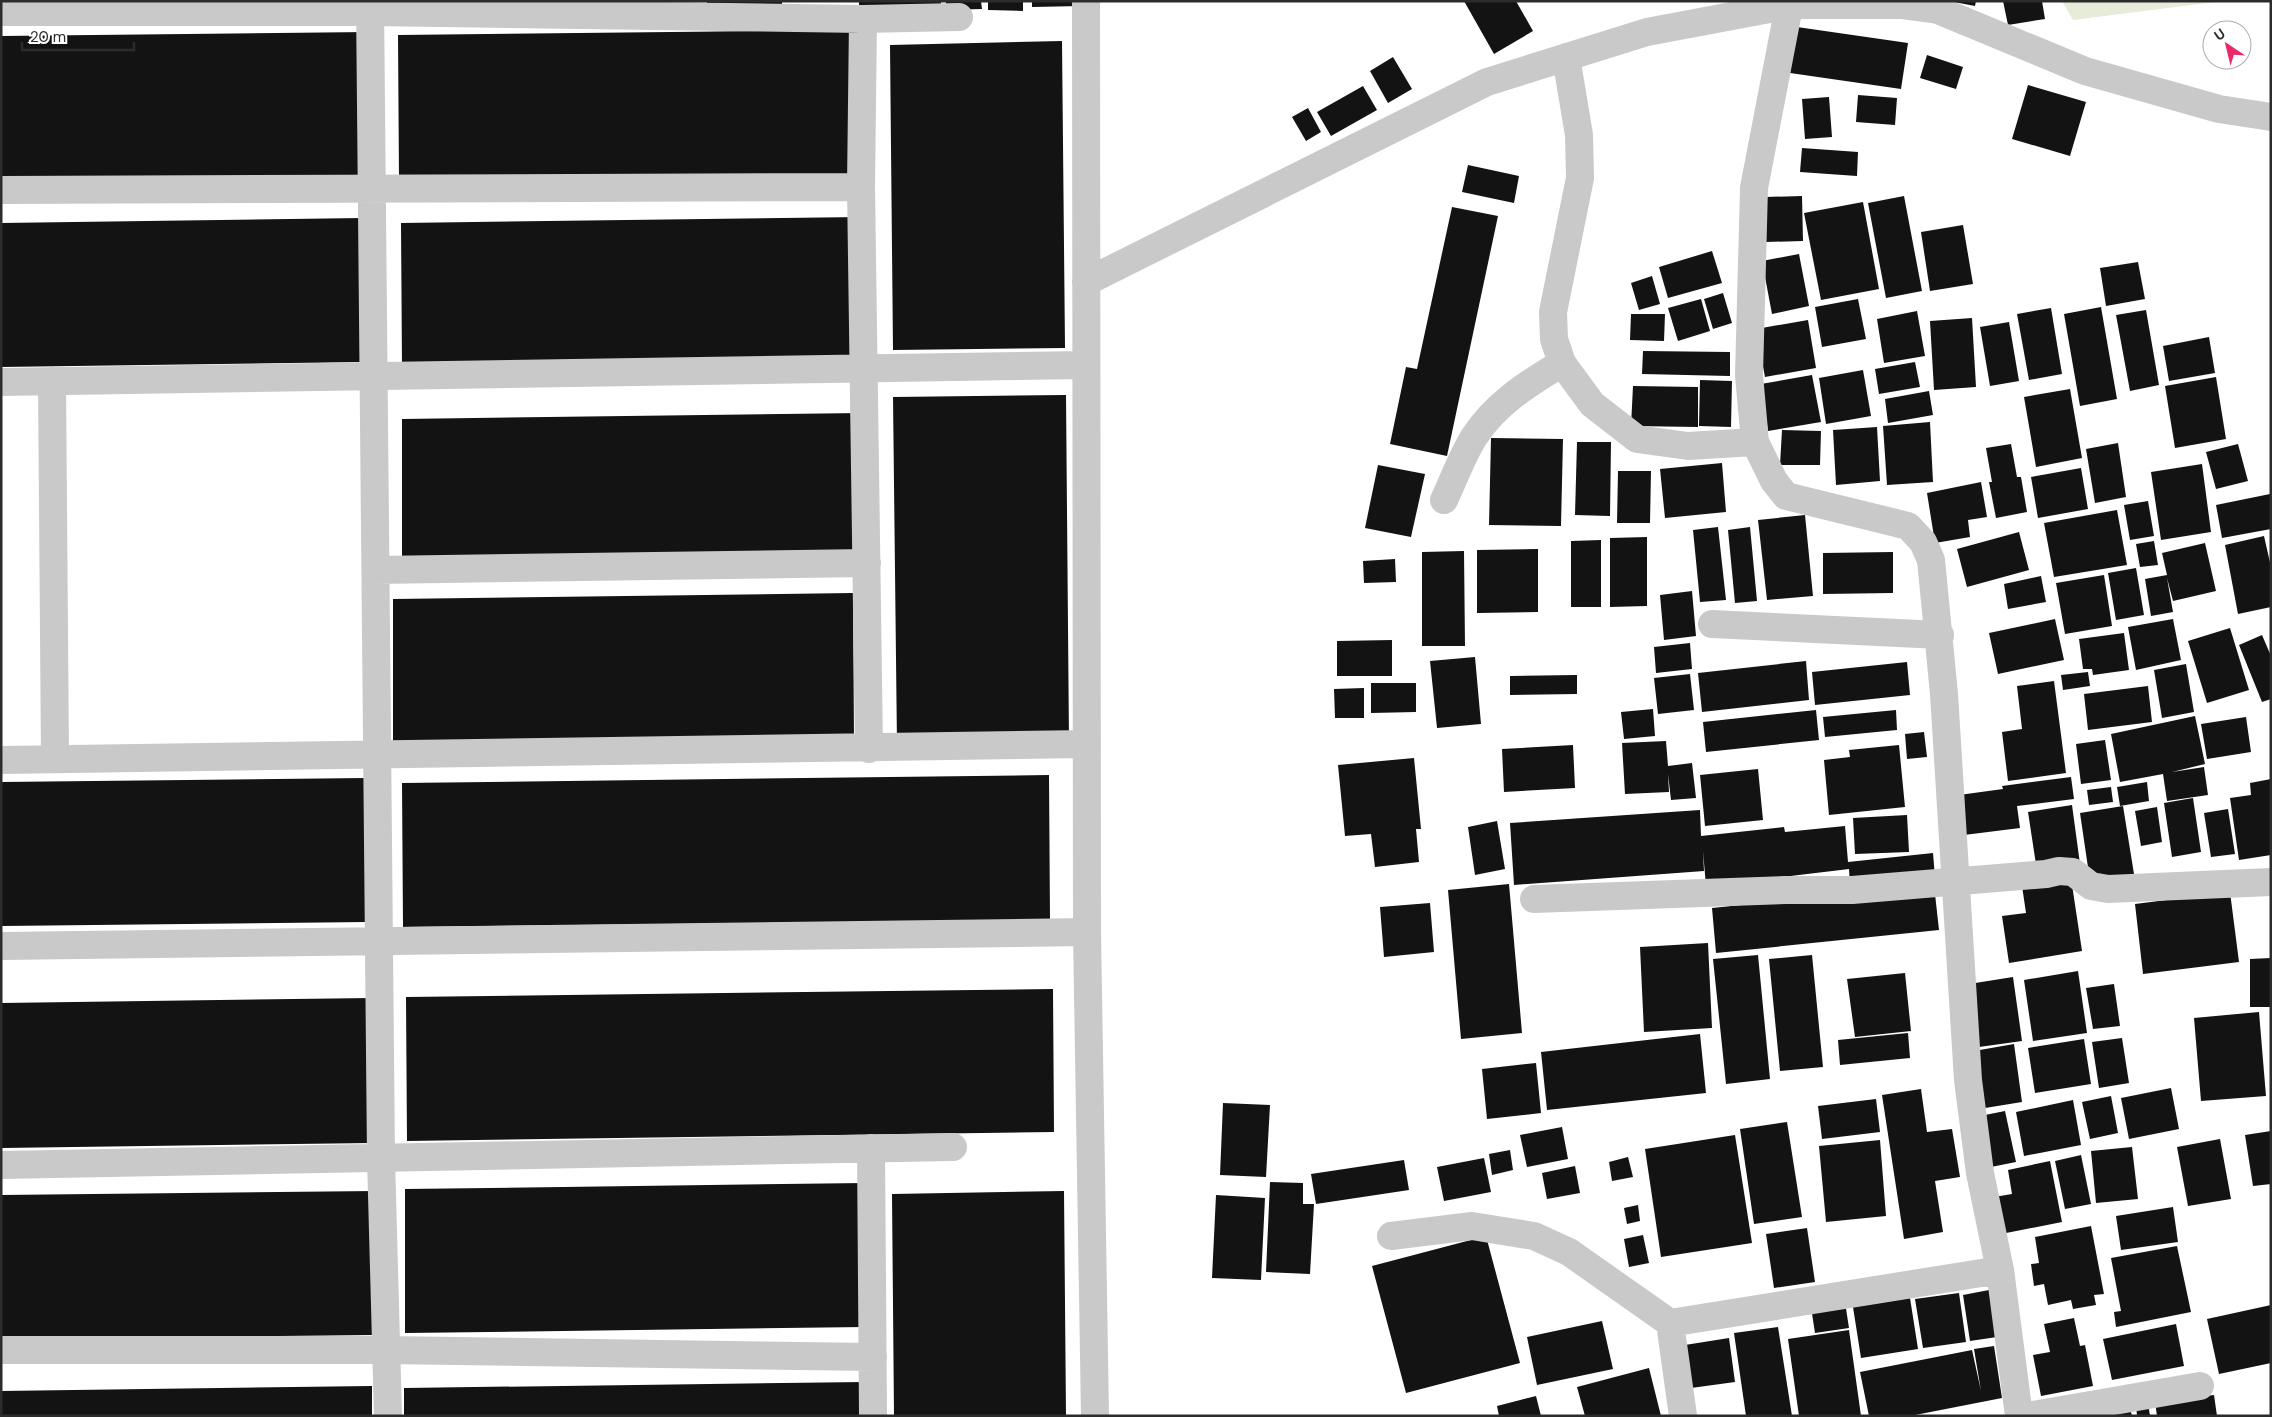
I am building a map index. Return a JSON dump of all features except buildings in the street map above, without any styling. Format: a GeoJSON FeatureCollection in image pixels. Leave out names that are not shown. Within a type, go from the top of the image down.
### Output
{"type":"FeatureCollection","features":[{"type":"Feature","properties":{"kind":"street"},"geometry":{"type":"LineString","coordinates":[[1086,1],[1087,932],[1095,1416]]}},
{"type":"Feature","properties":{"kind":"street"},"geometry":{"type":"LineString","coordinates":[[1086,282],[1487,82],[1647,32],[1790,3],[1901,5],[1938,10],[2012,39],[2085,71],[2219,109],[2271,117]]}},
{"type":"Feature","properties":{"kind":"street"},"geometry":{"type":"LineString","coordinates":[[1790,3],[1754,188],[1749,376],[1755,442],[1774,481],[1786,496],[1908,526],[1922,542],[1931,560],[1940,635],[1957,880],[1968,1080],[1980,1173],[2000,1270],[2019,1416]]}},
{"type":"Feature","properties":{"kind":"street"},"geometry":{"type":"LineString","coordinates":[[370,6],[381,1158],[388,1416]]}},
{"type":"Feature","properties":{"kind":"street"},"geometry":{"type":"LineString","coordinates":[[1,12],[370,6],[863,19],[959,17]]}},
{"type":"Feature","properties":{"kind":"street"},"geometry":{"type":"LineString","coordinates":[[863,19],[861,187],[869,749]]}},
{"type":"Feature","properties":{"kind":"street"},"geometry":{"type":"LineString","coordinates":[[1566,57],[1579,135],[1580,178],[1553,312],[1554,339],[1562,363],[1592,404],[1637,439],[1688,446],[1755,442]]}},
{"type":"Feature","properties":{"kind":"street"},"geometry":{"type":"LineString","coordinates":[[1,190],[861,187]]}},
{"type":"Feature","properties":{"kind":"street"},"geometry":{"type":"LineString","coordinates":[[1444,500],[1474,437],[1503,402],[1562,363]]}},
{"type":"Feature","properties":{"kind":"street"},"geometry":{"type":"LineString","coordinates":[[1,382],[1086,365]]}},
{"type":"Feature","properties":{"kind":"street"},"geometry":{"type":"LineString","coordinates":[[52,382],[55,759]]}},
{"type":"Feature","properties":{"kind":"street"},"geometry":{"type":"LineString","coordinates":[[376,570],[867,563]]}},
{"type":"Feature","properties":{"kind":"street"},"geometry":{"type":"LineString","coordinates":[[1712,624],[1940,635]]}},
{"type":"Feature","properties":{"kind":"street"},"geometry":{"type":"LineString","coordinates":[[1,760],[869,749],[1086,744]]}},
{"type":"Feature","properties":{"kind":"street"},"geometry":{"type":"LineString","coordinates":[[1534,899],[1786,890],[1852,890],[2046,874],[2059,871],[2073,872],[2091,886],[2108,889],[2271,882]]}},
{"type":"Feature","properties":{"kind":"street"},"geometry":{"type":"LineString","coordinates":[[1,946],[1087,932]]}},
{"type":"Feature","properties":{"kind":"street"},"geometry":{"type":"LineString","coordinates":[[1,1164],[953,1147]]}},
{"type":"Feature","properties":{"kind":"street"},"geometry":{"type":"LineString","coordinates":[[871,1148],[873,1416]]}},
{"type":"Feature","properties":{"kind":"street"},"geometry":{"type":"LineString","coordinates":[[1391,1236],[1472,1226],[1534,1236],[1569,1252],[1670,1323],[2000,1270]]}},
{"type":"Feature","properties":{"kind":"street"},"geometry":{"type":"LineString","coordinates":[[1670,1323],[1683,1416]]}},
{"type":"Feature","properties":{"kind":"street"},"geometry":{"type":"LineString","coordinates":[[1,1350],[385,1350],[873,1357]]}},
{"type":"Feature","properties":{"kind":"street"},"geometry":{"type":"LineString","coordinates":[[2028,1416],[2200,1386]]}},
{"type":"Feature","properties":{"kind":"green space"},"geometry":{"type":"Polygon","coordinates":[[[2062,1],[2223,1],[2073,20],[2062,1]]]}}]}
